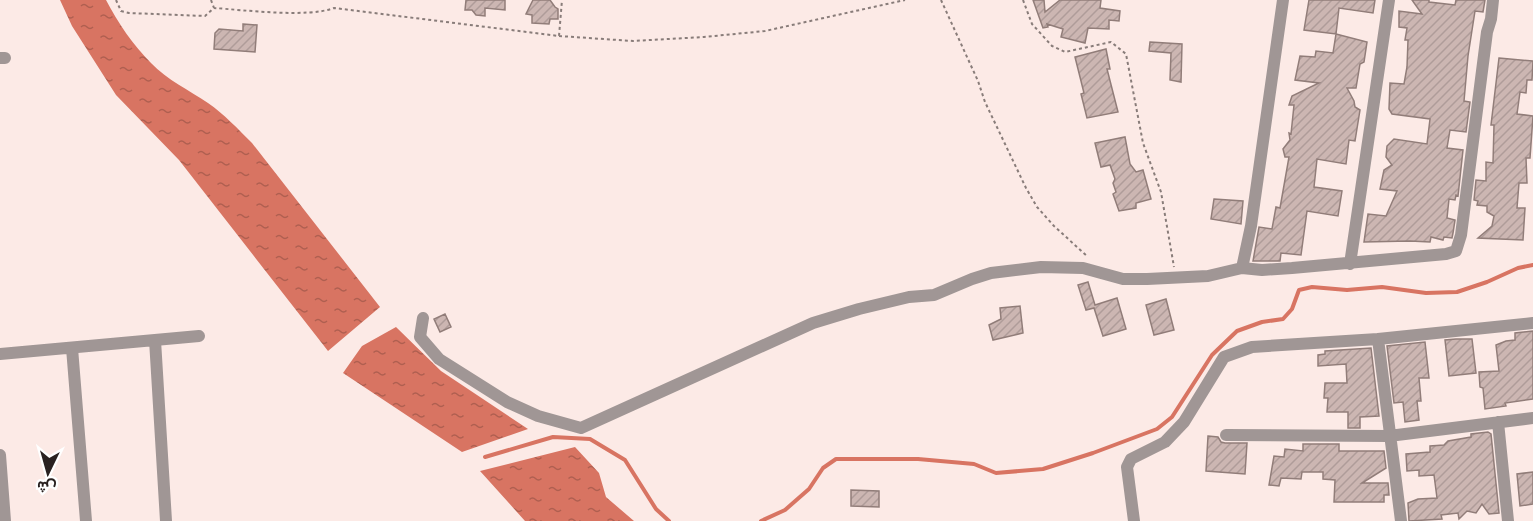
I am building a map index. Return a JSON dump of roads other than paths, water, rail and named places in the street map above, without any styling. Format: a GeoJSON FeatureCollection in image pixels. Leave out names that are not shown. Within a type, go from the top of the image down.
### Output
{"type":"FeatureCollection","features":[{"type":"Feature","properties":{"kind":"street"},"geometry":{"type":"LineString","coordinates":[[1242,268],[1251,226],[1283,0]]}},
{"type":"Feature","properties":{"kind":"street"},"geometry":{"type":"LineString","coordinates":[[1350,264],[1389,0]]}},
{"type":"Feature","properties":{"kind":"street"},"geometry":{"type":"LineString","coordinates":[[423,318],[420,337],[439,359],[507,402],[538,416],[581,428],[813,324],[909,297],[934,296],[991,273],[1041,267],[1083,268],[1123,279],[1208,276],[1242,268],[1262,270],[1350,264],[1446,254],[1456,251],[1461,235],[1493,0]]}},
{"type":"Feature","properties":{"kind":"street"},"geometry":{"type":"LineString","coordinates":[[1134,521],[1127,467],[1131,459],[1165,442],[1184,423],[1224,357],[1252,347],[1378,339],[1533,323]]}},
{"type":"Feature","properties":{"kind":"street"},"geometry":{"type":"LineString","coordinates":[[0,354],[200,336]]}},
{"type":"Feature","properties":{"kind":"street"},"geometry":{"type":"LineString","coordinates":[[1378,339],[1401,521]]}},
{"type":"Feature","properties":{"kind":"street"},"geometry":{"type":"LineString","coordinates":[[155,340],[166,521]]}},
{"type":"Feature","properties":{"kind":"street"},"geometry":{"type":"LineString","coordinates":[[72,348],[87,521]]}},
{"type":"Feature","properties":{"kind":"street"},"geometry":{"type":"LineString","coordinates":[[1226,435],[1389,436],[1533,418]]}},
{"type":"Feature","properties":{"kind":"street"},"geometry":{"type":"LineString","coordinates":[[1498,422],[1508,521]]}},
{"type":"Feature","properties":{"kind":"street"},"geometry":{"type":"LineString","coordinates":[[0,456],[5,521]]}},
{"type":"Feature","properties":{"kind":"water"},"geometry":{"type":"Polygon","coordinates":[[[60,0],[106,0],[126,33],[157,69],[214,107],[252,143],[380,307],[328,351],[179,160],[116,95],[72,26],[60,0]]]}},
{"type":"Feature","properties":{"kind":"water"},"geometry":{"type":"Polygon","coordinates":[[[396,327],[441,371],[528,429],[462,452],[343,373],[362,346],[396,327]]]}},
{"type":"Feature","properties":{"kind":"water"},"geometry":{"type":"Polygon","coordinates":[[[575,447],[599,473],[606,497],[634,521],[525,521],[480,471],[575,447]]]}},
{"type":"Feature","properties":{"kind":"waterway"},"geometry":{"type":"LineString","coordinates":[[761,521],[785,510],[809,489],[823,468],[836,459],[918,459],[974,464],[996,473],[1043,469],[1157,429],[1172,417],[1212,355],[1237,331],[1262,322],[1283,319],[1292,309],[1299,290],[1312,287],[1347,290],[1382,287],[1426,293],[1457,292],[1518,268],[1533,265]]}},
{"type":"Feature","properties":{"kind":"waterway"},"geometry":{"type":"LineString","coordinates":[[485,457],[553,437],[590,439],[625,460],[656,509],[669,521]]}}]}
